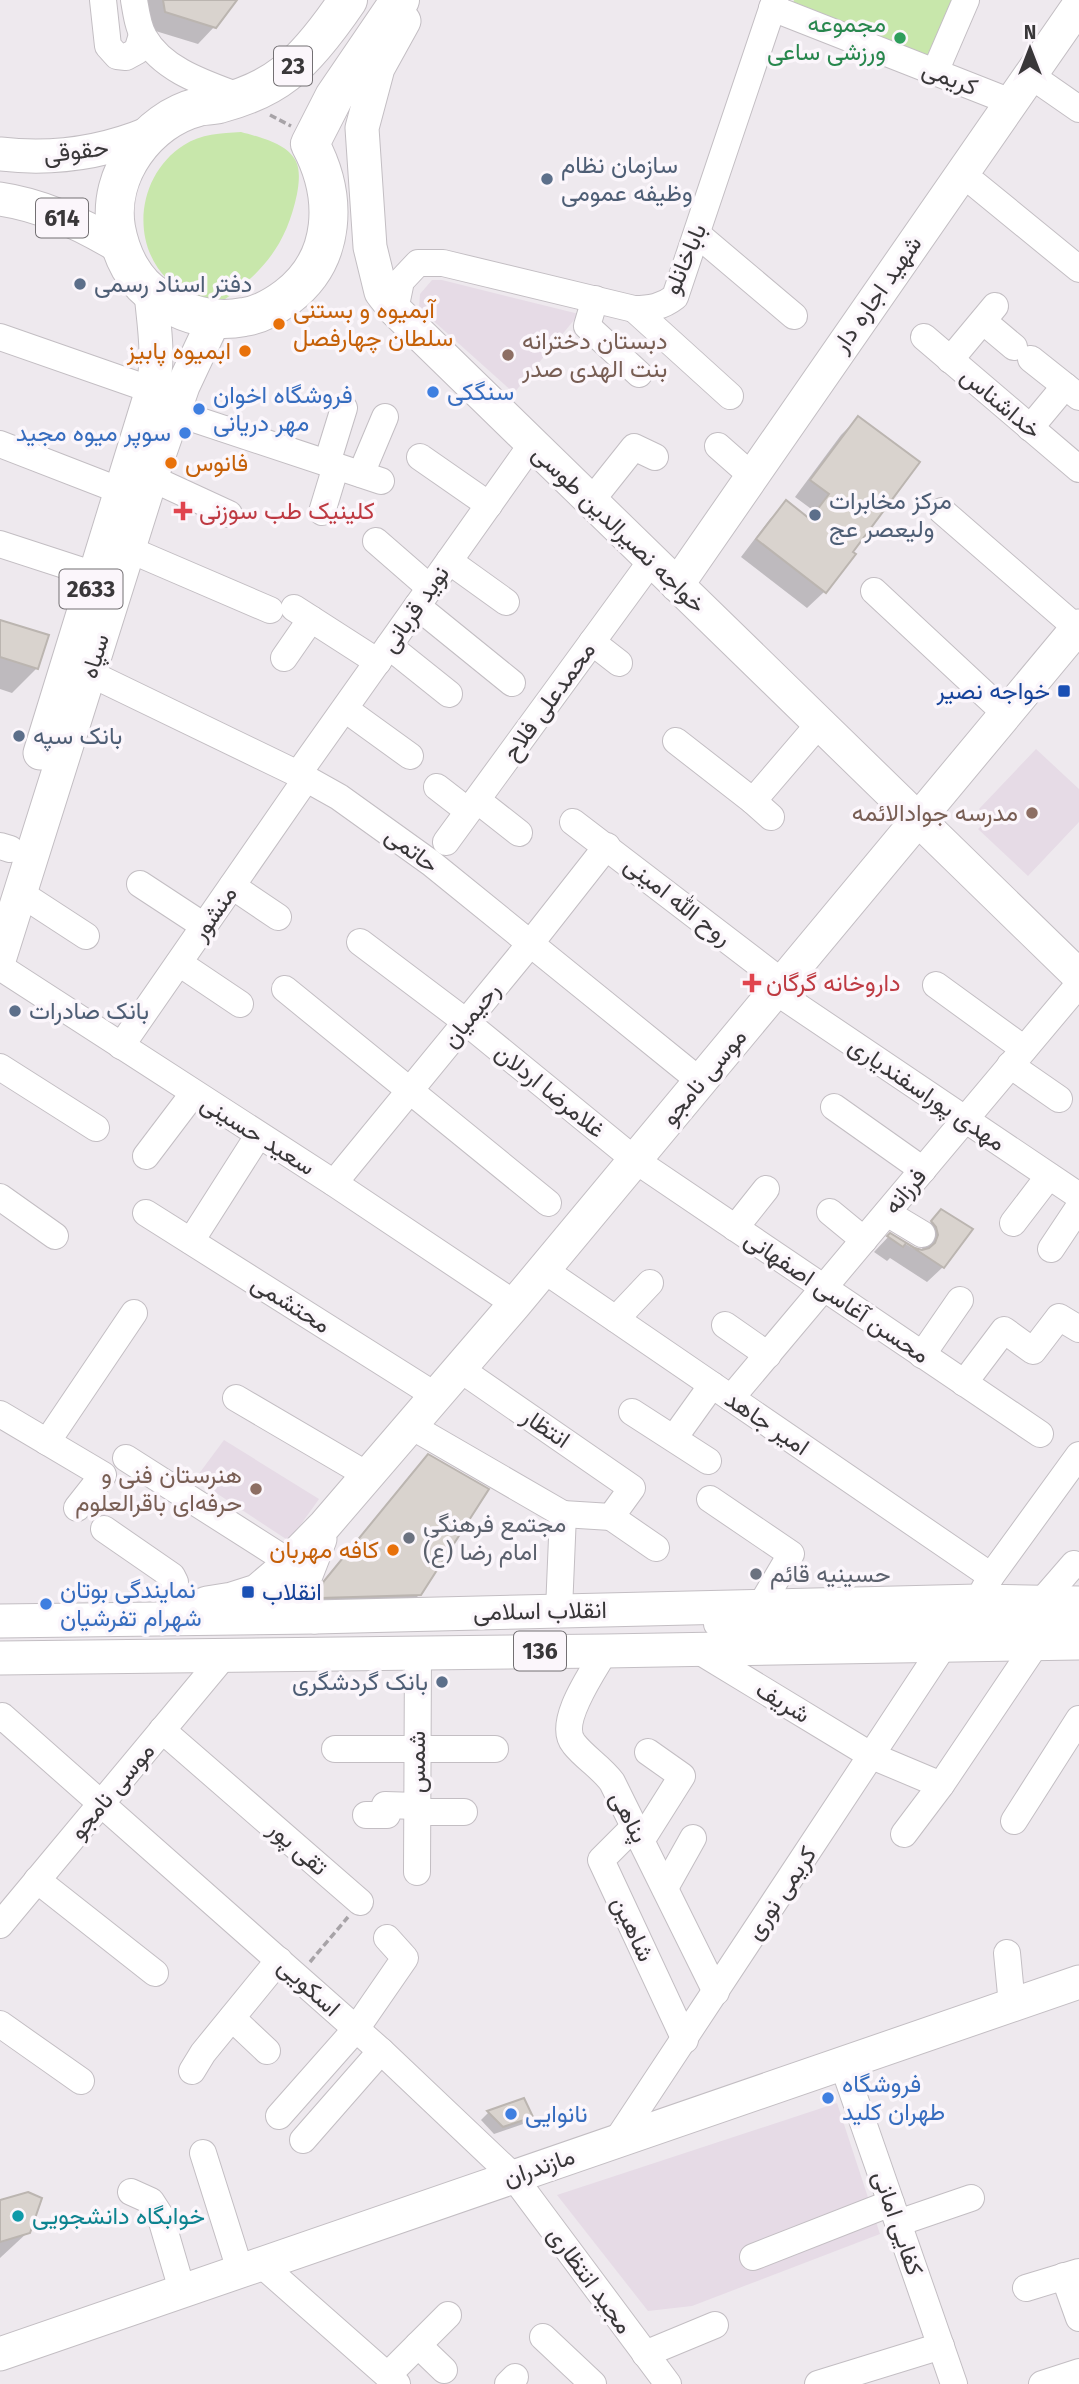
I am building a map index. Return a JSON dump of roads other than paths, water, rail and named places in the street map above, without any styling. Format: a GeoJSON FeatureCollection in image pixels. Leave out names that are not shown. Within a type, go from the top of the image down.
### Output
{"type":"FeatureCollection","features":[{"type":"Feature","properties":{"kind":"highway","name":"23"},"geometry":{"type":"LineString","coordinates":[[229,101],[266,86],[287,73],[348,0]]}},
{"type":"Feature","properties":{"kind":"highway","name":"23"},"geometry":{"type":"LineString","coordinates":[[214,320],[246,317],[275,306],[299,287],[318,262],[328,230],[328,197],[322,166],[310,144],[334,97],[400,0]]}},
{"type":"Feature","properties":{"kind":"highway"},"geometry":{"type":"LineString","coordinates":[[214,320],[180,312],[150,293],[132,272],[120,247],[114,217],[118,186],[130,157],[150,133],[173,117],[197,107],[229,101]]}},
{"type":"Feature","properties":{"kind":"main road","name":"خواجه نصیرالدین طوسی"},"geometry":{"type":"LineString","coordinates":[[415,0],[378,68],[362,128],[370,247],[381,292],[395,310],[1079,976]]}},
{"type":"Feature","properties":{"kind":"main road","name":"شهید اجاره دار"},"geometry":{"type":"LineString","coordinates":[[677,584],[1079,5]]}},
{"type":"Feature","properties":{"kind":"main road","name":"حقوقی"},"geometry":{"type":"LineString","coordinates":[[0,154],[21,156],[86,152],[121,145],[150,133]]}},
{"type":"Feature","properties":{"kind":"main road","name":"614"},"geometry":{"type":"LineString","coordinates":[[0,199],[59,216],[96,232],[120,247]]}},
{"type":"Feature","properties":{"kind":"main road","name":"سپاه"},"geometry":{"type":"LineString","coordinates":[[150,293],[156,372],[163,401]]}},
{"type":"Feature","properties":{"kind":"main road","name":"سپاه"},"geometry":{"type":"LineString","coordinates":[[10,887],[5,848],[95,575],[136,484],[163,401],[214,320]]}},
{"type":"Feature","properties":{"kind":"main road","name":"سپاه"},"geometry":{"type":"LineString","coordinates":[[0,957],[10,887],[89,673],[128,549],[136,484]]}},
{"type":"Feature","properties":{"kind":"main road","name":"موسی نامجو"},"geometry":{"type":"LineString","coordinates":[[170,1618],[207,1603],[248,1595],[265,1585],[325,1525],[515,1304],[1078,628]]}},
{"type":"Feature","properties":{"kind":"main road","name":"موسی نامجو"},"geometry":{"type":"LineString","coordinates":[[315,1617],[304,1610],[299,1593],[325,1525]]}},
{"type":"Feature","properties":{"kind":"main road","name":"انقلاب اسلامی"},"geometry":{"type":"LineString","coordinates":[[0,1621],[315,1617],[761,1605],[984,1589],[1041,1602],[1079,1602]]}},
{"type":"Feature","properties":{"kind":"main road","name":"انقلاب اسلامی"},"geometry":{"type":"LineString","coordinates":[[0,1658],[1079,1643]]}},
{"type":"Feature","properties":{"kind":"main road","name":"مازندران"},"geometry":{"type":"LineString","coordinates":[[2,2346],[183,2290],[1079,1982]]}},
{"type":"Feature","properties":{"kind":"street"},"geometry":{"type":"LineString","coordinates":[[103,0],[108,46],[117,56],[126,57],[137,51],[142,35]]}},
{"type":"Feature","properties":{"kind":"street"},"geometry":{"type":"LineString","coordinates":[[134,0],[142,35],[153,52],[229,101]]}},
{"type":"Feature","properties":{"kind":"street"},"geometry":{"type":"LineString","coordinates":[[935,72],[966,0]]}},
{"type":"Feature","properties":{"kind":"street","name":"باباخانلو"},"geometry":{"type":"LineString","coordinates":[[395,310],[401,281],[418,263],[443,263],[634,309],[650,309],[675,298],[774,4]]}},
{"type":"Feature","properties":{"kind":"street","name":"کریمی"},"geometry":{"type":"LineString","coordinates":[[774,4],[1011,102]]}},
{"type":"Feature","properties":{"kind":"street"},"geometry":{"type":"LineString","coordinates":[[1030,75],[1079,109]]}},
{"type":"Feature","properties":{"kind":"street"},"geometry":{"type":"LineString","coordinates":[[975,184],[1079,269]]}},
{"type":"Feature","properties":{"kind":"street"},"geometry":{"type":"LineString","coordinates":[[697,234],[794,316]]}},
{"type":"Feature","properties":{"kind":"street"},"geometry":{"type":"LineString","coordinates":[[594,299],[587,327],[639,374]]}},
{"type":"Feature","properties":{"kind":"street"},"geometry":{"type":"LineString","coordinates":[[634,309],[730,396]]}},
{"type":"Feature","properties":{"kind":"street"},"geometry":{"type":"LineString","coordinates":[[950,360],[989,314],[1023,353],[1072,391],[1030,428]]}},
{"type":"Feature","properties":{"kind":"street"},"geometry":{"type":"LineString","coordinates":[[0,337],[351,471]]}},
{"type":"Feature","properties":{"kind":"street","name":"خداشناس"},"geometry":{"type":"LineString","coordinates":[[924,337],[1079,469]]}},
{"type":"Feature","properties":{"kind":"street"},"geometry":{"type":"LineString","coordinates":[[344,408],[351,471]]}},
{"type":"Feature","properties":{"kind":"street"},"geometry":{"type":"LineString","coordinates":[[322,512],[351,471],[384,416]]}},
{"type":"Feature","properties":{"kind":"street","name":"نوید قربانی"},"geometry":{"type":"LineString","coordinates":[[302,777],[345,709],[532,443]]}},
{"type":"Feature","properties":{"kind":"street"},"geometry":{"type":"LineString","coordinates":[[0,444],[229,514]]}},
{"type":"Feature","properties":{"kind":"street"},"geometry":{"type":"LineString","coordinates":[[718,446],[752,475]]}},
{"type":"Feature","properties":{"kind":"street"},"geometry":{"type":"LineString","coordinates":[[591,501],[634,447],[655,457]]}},
{"type":"Feature","properties":{"kind":"street"},"geometry":{"type":"LineString","coordinates":[[420,457],[489,505]]}},
{"type":"Feature","properties":{"kind":"street"},"geometry":{"type":"LineString","coordinates":[[942,511],[1078,628]]}},
{"type":"Feature","properties":{"kind":"street"},"geometry":{"type":"LineString","coordinates":[[376,541],[423,597],[512,684]]}},
{"type":"Feature","properties":{"kind":"street"},"geometry":{"type":"LineString","coordinates":[[0,544],[95,575]]}},
{"type":"Feature","properties":{"kind":"street"},"geometry":{"type":"LineString","coordinates":[[128,549],[292,612],[384,654],[449,694]]}},
{"type":"Feature","properties":{"kind":"street","name":"محمدعلی فلاح"},"geometry":{"type":"LineString","coordinates":[[446,842],[652,560]]}},
{"type":"Feature","properties":{"kind":"street"},"geometry":{"type":"LineString","coordinates":[[449,561],[506,602]]}},
{"type":"Feature","properties":{"kind":"street"},"geometry":{"type":"LineString","coordinates":[[874,591],[1005,713]]}},
{"type":"Feature","properties":{"kind":"street"},"geometry":{"type":"LineString","coordinates":[[284,658],[292,612]]}},
{"type":"Feature","properties":{"kind":"street"},"geometry":{"type":"LineString","coordinates":[[592,642],[619,663]]}},
{"type":"Feature","properties":{"kind":"street","name":"حاتمی"},"geometry":{"type":"LineString","coordinates":[[89,673],[339,797],[384,828],[700,1081]]}},
{"type":"Feature","properties":{"kind":"street"},"geometry":{"type":"LineString","coordinates":[[345,709],[410,756]]}},
{"type":"Feature","properties":{"kind":"street"},"geometry":{"type":"LineString","coordinates":[[676,741],[762,809],[820,724]]}},
{"type":"Feature","properties":{"kind":"street","name":"منشور"},"geometry":{"type":"LineString","coordinates":[[121,1046],[232,886],[302,777]]}},
{"type":"Feature","properties":{"kind":"street"},"geometry":{"type":"LineString","coordinates":[[438,788],[519,832]]}},
{"type":"Feature","properties":{"kind":"street","name":"روح الله امینی"},"geometry":{"type":"LineString","coordinates":[[573,822],[607,846],[779,987]]}},
{"type":"Feature","properties":{"kind":"street","name":"رحیمیان"},"geometry":{"type":"LineString","coordinates":[[334,1183],[607,846]]}},
{"type":"Feature","properties":{"kind":"street"},"geometry":{"type":"LineString","coordinates":[[140,884],[204,926]]}},
{"type":"Feature","properties":{"kind":"street"},"geometry":{"type":"LineString","coordinates":[[232,886],[278,917]]}},
{"type":"Feature","properties":{"kind":"street"},"geometry":{"type":"LineString","coordinates":[[10,887],[86,936]]}},
{"type":"Feature","properties":{"kind":"street","name":"غلامرضا اردلان"},"geometry":{"type":"LineString","coordinates":[[360,942],[466,1022],[635,1160]]}},
{"type":"Feature","properties":{"kind":"street"},"geometry":{"type":"LineString","coordinates":[[179,962],[240,1004]]}},
{"type":"Feature","properties":{"kind":"street","name":"سعید حسینی"},"geometry":{"type":"LineString","coordinates":[[0,967],[334,1183],[515,1304]]}},
{"type":"Feature","properties":{"kind":"street","name":"فرزانه"},"geometry":{"type":"LineString","coordinates":[[674,1438],[722,1392],[768,1355],[1079,984]]}},
{"type":"Feature","properties":{"kind":"street"},"geometry":{"type":"LineString","coordinates":[[936,985],[1017,1057],[1059,1100]]}},
{"type":"Feature","properties":{"kind":"street","name":"مهدی پوراسفندیاری"},"geometry":{"type":"LineString","coordinates":[[779,987],[1079,1196]]}},
{"type":"Feature","properties":{"kind":"street"},"geometry":{"type":"LineString","coordinates":[[285,989],[548,1203]]}},
{"type":"Feature","properties":{"kind":"street"},"geometry":{"type":"LineString","coordinates":[[0,1067],[96,1128]]}},
{"type":"Feature","properties":{"kind":"street"},"geometry":{"type":"LineString","coordinates":[[146,1156],[193,1094]]}},
{"type":"Feature","properties":{"kind":"street"},"geometry":{"type":"LineString","coordinates":[[834,1107],[923,1170]]}},
{"type":"Feature","properties":{"kind":"street"},"geometry":{"type":"LineString","coordinates":[[191,1241],[258,1136]]}},
{"type":"Feature","properties":{"kind":"street","name":"محسن آغاسی اصفهانی"},"geometry":{"type":"LineString","coordinates":[[635,1160],[1040,1434]]}},
{"type":"Feature","properties":{"kind":"street"},"geometry":{"type":"LineString","coordinates":[[1013,1223],[1049,1176]]}},
{"type":"Feature","properties":{"kind":"street"},"geometry":{"type":"LineString","coordinates":[[735,1228],[766,1189]]}},
{"type":"Feature","properties":{"kind":"street"},"geometry":{"type":"LineString","coordinates":[[0,1197],[55,1236]]}},
{"type":"Feature","properties":{"kind":"street"},"geometry":{"type":"LineString","coordinates":[[1064,1245],[1079,1207]]}},
{"type":"Feature","properties":{"kind":"street"},"geometry":{"type":"LineString","coordinates":[[830,1212],[864,1240]]}},
{"type":"Feature","properties":{"kind":"street","name":"محتشمی"},"geometry":{"type":"LineString","coordinates":[[146,1213],[436,1396]]}},
{"type":"Feature","properties":{"kind":"street"},"geometry":{"type":"LineString","coordinates":[[887,1213],[922,1234]]}},
{"type":"Feature","properties":{"kind":"street","name":"امیر جاهد"},"geometry":{"type":"LineString","coordinates":[[544,1269],[722,1392],[984,1589]]}},
{"type":"Feature","properties":{"kind":"street"},"geometry":{"type":"LineString","coordinates":[[615,1319],[650,1283]]}},
{"type":"Feature","properties":{"kind":"street"},"geometry":{"type":"LineString","coordinates":[[922,1354],[960,1300]]}},
{"type":"Feature","properties":{"kind":"street"},"geometry":{"type":"LineString","coordinates":[[47,1442],[134,1313]]}},
{"type":"Feature","properties":{"kind":"street"},"geometry":{"type":"LineString","coordinates":[[964,1383],[1004,1330],[1033,1351],[1059,1317],[1079,1329]]}},
{"type":"Feature","properties":{"kind":"street"},"geometry":{"type":"LineString","coordinates":[[725,1325],[768,1355]]}},
{"type":"Feature","properties":{"kind":"street","name":"انتظار"},"geometry":{"type":"LineString","coordinates":[[460,1369],[632,1488],[611,1517]]}},
{"type":"Feature","properties":{"kind":"street"},"geometry":{"type":"LineString","coordinates":[[236,1398],[369,1476]]}},
{"type":"Feature","properties":{"kind":"street"},"geometry":{"type":"LineString","coordinates":[[632,1412],[708,1461]]}},
{"type":"Feature","properties":{"kind":"street"},"geometry":{"type":"LineString","coordinates":[[0,1414],[103,1475],[77,1508]]}},
{"type":"Feature","properties":{"kind":"street"},"geometry":{"type":"LineString","coordinates":[[411,1426],[563,1514],[611,1517],[656,1548]]}},
{"type":"Feature","properties":{"kind":"street"},"geometry":{"type":"LineString","coordinates":[[984,1589],[1079,1455]]}},
{"type":"Feature","properties":{"kind":"street"},"geometry":{"type":"LineString","coordinates":[[126,1458],[289,1562]]}},
{"type":"Feature","properties":{"kind":"street"},"geometry":{"type":"LineString","coordinates":[[709,1499],[791,1554],[761,1605]]}},
{"type":"Feature","properties":{"kind":"street"},"geometry":{"type":"LineString","coordinates":[[559,1610],[563,1514]]}},
{"type":"Feature","properties":{"kind":"street"},"geometry":{"type":"LineString","coordinates":[[104,1529],[172,1576],[174,1582],[170,1618]]}},
{"type":"Feature","properties":{"kind":"street"},"geometry":{"type":"LineString","coordinates":[[1041,1602],[1074,1564]]}},
{"type":"Feature","properties":{"kind":"street"},"geometry":{"type":"LineString","coordinates":[[0,1634],[1079,1618]]}},
{"type":"Feature","properties":{"kind":"street"},"geometry":{"type":"LineString","coordinates":[[0,1644],[1079,1631]]}},
{"type":"Feature","properties":{"kind":"street"},"geometry":{"type":"LineString","coordinates":[[904,1834],[941,1785],[1036,1644]]}},
{"type":"Feature","properties":{"kind":"street","name":"کریمی نوری"},"geometry":{"type":"LineString","coordinates":[[617,2140],[944,1646]]}},
{"type":"Feature","properties":{"kind":"street","name":"شریف"},"geometry":{"type":"LineString","coordinates":[[694,1648],[872,1756],[941,1785]]}},
{"type":"Feature","properties":{"kind":"street","name":"پناهی"},"geometry":{"type":"LineString","coordinates":[[605,1651],[572,1712],[568,1725],[569,1735],[574,1744],[607,1776],[716,1992]]}},
{"type":"Feature","properties":{"kind":"street","name":"شمس"},"geometry":{"type":"LineString","coordinates":[[417,1872],[418,1652]]}},
{"type":"Feature","properties":{"kind":"street","name":"موسی نامجو"},"geometry":{"type":"LineString","coordinates":[[0,1925],[223,1656]]}},
{"type":"Feature","properties":{"kind":"street","name":"اسکویی"},"geometry":{"type":"LineString","coordinates":[[1,1718],[102,1803],[381,2051],[513,2176]]}},
{"type":"Feature","properties":{"kind":"street"},"geometry":{"type":"LineString","coordinates":[[1014,1821],[1079,1719]]}},
{"type":"Feature","properties":{"kind":"street","name":"تقی پور"},"geometry":{"type":"LineString","coordinates":[[162,1730],[360,1902]]}},
{"type":"Feature","properties":{"kind":"street"},"geometry":{"type":"LineString","coordinates":[[335,1749],[495,1749]]}},
{"type":"Feature","properties":{"kind":"street"},"geometry":{"type":"LineString","coordinates":[[637,1834],[682,1776],[648,1752]]}},
{"type":"Feature","properties":{"kind":"street"},"geometry":{"type":"LineString","coordinates":[[366,1815],[387,1815],[386,1805],[464,1812]]}},
{"type":"Feature","properties":{"kind":"street","name":"شاهین"},"geometry":{"type":"LineString","coordinates":[[637,1834],[601,1860],[685,2039]]}},
{"type":"Feature","properties":{"kind":"street"},"geometry":{"type":"LineString","coordinates":[[665,1888],[693,1838]]}},
{"type":"Feature","properties":{"kind":"street"},"geometry":{"type":"LineString","coordinates":[[37,1880],[155,1973]]}},
{"type":"Feature","properties":{"kind":"street"},"geometry":{"type":"LineString","coordinates":[[279,2116],[356,2029],[405,1958],[387,1938]]}},
{"type":"Feature","properties":{"kind":"street"},"geometry":{"type":"LineString","coordinates":[[1007,1953],[1012,2005]]}},
{"type":"Feature","properties":{"kind":"street"},"geometry":{"type":"LineString","coordinates":[[192,2071],[232,2018],[288,1969]]}},
{"type":"Feature","properties":{"kind":"street"},"geometry":{"type":"LineString","coordinates":[[232,2018],[267,2051]]}},
{"type":"Feature","properties":{"kind":"street"},"geometry":{"type":"LineString","coordinates":[[0,2024],[80,2081]]}},
{"type":"Feature","properties":{"kind":"street"},"geometry":{"type":"LineString","coordinates":[[303,2140],[381,2051]]}},
{"type":"Feature","properties":{"kind":"street","name":"کفایی امانی"},"geometry":{"type":"LineString","coordinates":[[842,2062],[954,2384]]}},
{"type":"Feature","properties":{"kind":"street"},"geometry":{"type":"LineString","coordinates":[[203,2153],[251,2267],[393,2380],[418,2345],[448,2315]]}},
{"type":"Feature","properties":{"kind":"street","name":"مجید انتظاری"},"geometry":{"type":"LineString","coordinates":[[513,2176],[653,2373]]}},
{"type":"Feature","properties":{"kind":"street"},"geometry":{"type":"LineString","coordinates":[[131,2192],[151,2201],[160,2215],[183,2290]]}},
{"type":"Feature","properties":{"kind":"street"},"geometry":{"type":"LineString","coordinates":[[752,2257],[895,2213],[971,2198]]}},
{"type":"Feature","properties":{"kind":"street"},"geometry":{"type":"LineString","coordinates":[[1026,2287],[1071,2274],[1079,2318]]}},
{"type":"Feature","properties":{"kind":"street"},"geometry":{"type":"LineString","coordinates":[[653,2373],[715,2325]]}},
{"type":"Feature","properties":{"kind":"street"},"geometry":{"type":"LineString","coordinates":[[542,2337],[593,2384]]}},
{"type":"Feature","properties":{"kind":"street"},"geometry":{"type":"LineString","coordinates":[[418,2345],[444,2370]]}},
{"type":"Feature","properties":{"kind":"street"},"geometry":{"type":"LineString","coordinates":[[818,2384],[941,2346]]}},
{"type":"Feature","properties":{"kind":"street"},"geometry":{"type":"LineString","coordinates":[[1042,2384],[1079,2372]]}},
{"type":"Feature","properties":{"kind":"place","name":"مجموعه ورزشی ساعی"},"geometry":{"type":"Point","coordinates":[900,38]}},
{"type":"Feature","properties":{"kind":"place","name":"سازمان نظام وظیفه عمومی"},"geometry":{"type":"Point","coordinates":[547,179]}},
{"type":"Feature","properties":{"kind":"place","name":"دفتر اسناد رسمی"},"geometry":{"type":"Point","coordinates":[80,284]}},
{"type":"Feature","properties":{"kind":"place","name":"آبمیوه و بستنی سلطان چهارفصل"},"geometry":{"type":"Point","coordinates":[279,324]}},
{"type":"Feature","properties":{"kind":"place","name":"ابمیوه پابیز"},"geometry":{"type":"Point","coordinates":[245,351]}},
{"type":"Feature","properties":{"kind":"place","name":"دبستان دخترانه بنت الهدی صدر"},"geometry":{"type":"Point","coordinates":[508,355]}},
{"type":"Feature","properties":{"kind":"place","name":"سنگکی"},"geometry":{"type":"Point","coordinates":[433,392]}},
{"type":"Feature","properties":{"kind":"place","name":"فروشگاه اخوان مهر دریانی"},"geometry":{"type":"Point","coordinates":[199,409]}},
{"type":"Feature","properties":{"kind":"place","name":"سوپر میوه مجید"},"geometry":{"type":"Point","coordinates":[185,433]}},
{"type":"Feature","properties":{"kind":"place","name":"فانوس"},"geometry":{"type":"Point","coordinates":[171,463]}},
{"type":"Feature","properties":{"kind":"place","name":"کلینیک طب سوزنی"},"geometry":{"type":"Point","coordinates":[183,511]}},
{"type":"Feature","properties":{"kind":"place","name":"مرکز مخابرات ولیعصر عج"},"geometry":{"type":"Point","coordinates":[815,515]}},
{"type":"Feature","properties":{"kind":"place","name":"خواجه نصیر"},"geometry":{"type":"Point","coordinates":[1064,691]}},
{"type":"Feature","properties":{"kind":"place","name":"بانک سپه"},"geometry":{"type":"Point","coordinates":[19,736]}},
{"type":"Feature","properties":{"kind":"place","name":"مدرسه جوادالائمه"},"geometry":{"type":"Point","coordinates":[1032,813]}},
{"type":"Feature","properties":{"kind":"place","name":"داروخانه گرگان"},"geometry":{"type":"Point","coordinates":[752,983]}},
{"type":"Feature","properties":{"kind":"place","name":"بانک صادرات"},"geometry":{"type":"Point","coordinates":[15,1011]}},
{"type":"Feature","properties":{"kind":"place","name":"هنرستان فنی و حرفه‌ای باقرالعلوم"},"geometry":{"type":"Point","coordinates":[256,1489]}},
{"type":"Feature","properties":{"kind":"place","name":"مجتمع فرهنگی امام رضا (ع)"},"geometry":{"type":"Point","coordinates":[409,1538]}},
{"type":"Feature","properties":{"kind":"place","name":"کافه مهربان"},"geometry":{"type":"Point","coordinates":[393,1550]}},
{"type":"Feature","properties":{"kind":"place","name":"حسینیه قائم"},"geometry":{"type":"Point","coordinates":[756,1574]}},
{"type":"Feature","properties":{"kind":"place","name":"انقلاب"},"geometry":{"type":"Point","coordinates":[248,1592]}},
{"type":"Feature","properties":{"kind":"place","name":"نمایندگی بوتان شهرام تفرشیان"},"geometry":{"type":"Point","coordinates":[46,1604]}},
{"type":"Feature","properties":{"kind":"place","name":"بانک گردشگری"},"geometry":{"type":"Point","coordinates":[442,1682]}},
{"type":"Feature","properties":{"kind":"place","name":"فروشگاه طهران کلید"},"geometry":{"type":"Point","coordinates":[828,2098]}},
{"type":"Feature","properties":{"kind":"place","name":"نانوایی"},"geometry":{"type":"Point","coordinates":[511,2114]}},
{"type":"Feature","properties":{"kind":"place","name":"خوابگاه دانشجویی"},"geometry":{"type":"Point","coordinates":[18,2216]}}]}
